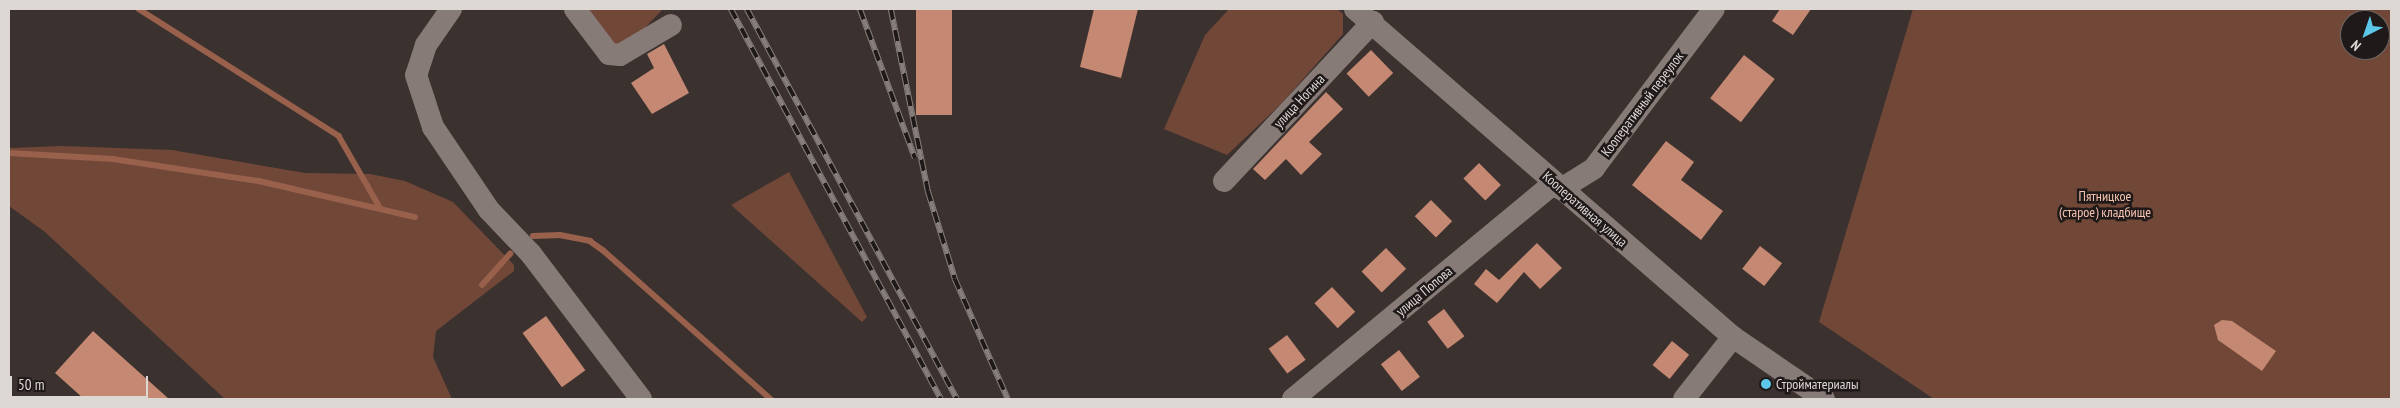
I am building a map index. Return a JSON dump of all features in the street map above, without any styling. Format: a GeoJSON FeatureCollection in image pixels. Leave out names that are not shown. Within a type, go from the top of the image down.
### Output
{"type":"FeatureCollection","features":[{"type":"Feature","properties":{"kind":"street"},"geometry":{"type":"LineString","coordinates":[[451,9],[426,45],[416,75],[433,128],[489,210],[531,254],[641,399]]}},
{"type":"Feature","properties":{"kind":"street"},"geometry":{"type":"LineString","coordinates":[[575,9],[609,54],[620,55],[670,25]]}},
{"type":"Feature","properties":{"kind":"street","name":"Кооперативная улица"},"geometry":{"type":"LineString","coordinates":[[1355,9],[1373,22],[1558,186],[1733,337],[1824,399]]}},
{"type":"Feature","properties":{"kind":"street","name":"Кооперативный переулок"},"geometry":{"type":"LineString","coordinates":[[1558,186],[1594,168],[1714,9]]}},
{"type":"Feature","properties":{"kind":"street","name":"улица Ногина"},"geometry":{"type":"LineString","coordinates":[[1224,180],[1373,22]]}},
{"type":"Feature","properties":{"kind":"street","name":"улица Попова"},"geometry":{"type":"LineString","coordinates":[[1293,399],[1558,186]]}},
{"type":"Feature","properties":{"kind":"street"},"geometry":{"type":"LineString","coordinates":[[1684,399],[1733,337]]}},
{"type":"Feature","properties":{"kind":"green space"},"geometry":{"type":"Polygon","coordinates":[[[584,9],[663,9],[636,37],[613,48],[584,9]]]}},
{"type":"Feature","properties":{"kind":"green space"},"geometry":{"type":"Polygon","coordinates":[[[1229,9],[1337,9],[1343,14],[1343,34],[1281,104],[1227,155],[1164,129],[1205,35],[1229,9]]]}},
{"type":"Feature","properties":{"kind":"green space","name":"Пятницкое (старое) кладбище"},"geometry":{"type":"Polygon","coordinates":[[[1913,9],[2391,9],[2391,399],[1934,399],[1819,322],[1913,9]]]}},
{"type":"Feature","properties":{"kind":"green space"},"geometry":{"type":"Polygon","coordinates":[[[63,146],[172,150],[305,173],[370,174],[405,181],[453,202],[514,265],[514,271],[436,331],[433,357],[452,399],[225,399],[45,232],[9,206],[9,148],[63,146]]]}},
{"type":"Feature","properties":{"kind":"green space"},"geometry":{"type":"Polygon","coordinates":[[[789,172],[867,317],[862,322],[731,205],[789,172]]]}},
{"type":"Feature","properties":{"kind":"building"},"geometry":{"type":"Polygon","coordinates":[[[916,9],[952,9],[952,115],[916,115],[916,9]]]}},
{"type":"Feature","properties":{"kind":"building"},"geometry":{"type":"Polygon","coordinates":[[[1094,9],[1138,9],[1121,78],[1080,67],[1094,9]]]}},
{"type":"Feature","properties":{"kind":"building"},"geometry":{"type":"Polygon","coordinates":[[[1780,9],[1811,9],[1793,35],[1772,21],[1780,9]]]}},
{"type":"Feature","properties":{"kind":"building"},"geometry":{"type":"Polygon","coordinates":[[[664,44],[689,93],[652,114],[631,83],[654,68],[647,54],[664,44]]]}},
{"type":"Feature","properties":{"kind":"building"},"geometry":{"type":"Polygon","coordinates":[[[1371,50],[1393,73],[1369,97],[1347,74],[1371,50]]]}},
{"type":"Feature","properties":{"kind":"building"},"geometry":{"type":"Polygon","coordinates":[[[1744,55],[1775,79],[1741,122],[1710,98],[1744,55]]]}},
{"type":"Feature","properties":{"kind":"building"},"geometry":{"type":"Polygon","coordinates":[[[1326,92],[1343,109],[1309,142],[1322,154],[1301,175],[1286,159],[1265,180],[1253,169],[1326,92]]]}},
{"type":"Feature","properties":{"kind":"building"},"geometry":{"type":"Polygon","coordinates":[[[1666,141],[1694,162],[1681,180],[1723,211],[1701,240],[1632,185],[1666,141]]]}},
{"type":"Feature","properties":{"kind":"building"},"geometry":{"type":"Polygon","coordinates":[[[1479,163],[1501,185],[1485,200],[1463,179],[1479,163]]]}},
{"type":"Feature","properties":{"kind":"building"},"geometry":{"type":"Polygon","coordinates":[[[1431,200],[1452,221],[1436,237],[1415,216],[1431,200]]]}},
{"type":"Feature","properties":{"kind":"building"},"geometry":{"type":"Polygon","coordinates":[[[1537,243],[1562,268],[1540,289],[1524,272],[1497,303],[1474,284],[1486,269],[1499,280],[1537,243]]]}},
{"type":"Feature","properties":{"kind":"building"},"geometry":{"type":"Polygon","coordinates":[[[1760,246],[1782,263],[1764,286],[1742,269],[1760,246]]]}},
{"type":"Feature","properties":{"kind":"building"},"geometry":{"type":"Polygon","coordinates":[[[1386,248],[1406,269],[1382,292],[1362,272],[1386,248]]]}},
{"type":"Feature","properties":{"kind":"building"},"geometry":{"type":"Polygon","coordinates":[[[1332,287],[1355,312],[1338,328],[1314,303],[1332,287]]]}},
{"type":"Feature","properties":{"kind":"building"},"geometry":{"type":"Polygon","coordinates":[[[1444,309],[1464,336],[1448,349],[1427,322],[1444,309]]]}},
{"type":"Feature","properties":{"kind":"building"},"geometry":{"type":"Polygon","coordinates":[[[546,316],[585,370],[562,387],[523,333],[546,316]]]}},
{"type":"Feature","properties":{"kind":"building"},"geometry":{"type":"Polygon","coordinates":[[[2222,320],[2232,321],[2276,351],[2262,371],[2218,340],[2214,325],[2222,320]]]}},
{"type":"Feature","properties":{"kind":"building"},"geometry":{"type":"Polygon","coordinates":[[[93,331],[169,399],[84,399],[55,373],[93,331]]]}},
{"type":"Feature","properties":{"kind":"building"},"geometry":{"type":"Polygon","coordinates":[[[1287,335],[1306,360],[1287,374],[1269,349],[1287,335]]]}},
{"type":"Feature","properties":{"kind":"building"},"geometry":{"type":"Polygon","coordinates":[[[1672,341],[1689,355],[1670,379],[1652,365],[1672,341]]]}},
{"type":"Feature","properties":{"kind":"building"},"geometry":{"type":"Polygon","coordinates":[[[1399,350],[1420,377],[1402,391],[1381,364],[1399,350]]]}},
{"type":"Feature","properties":{"kind":"waterway"},"geometry":{"type":"LineString","coordinates":[[139,9],[339,136],[381,209]]}},
{"type":"Feature","properties":{"kind":"waterway"},"geometry":{"type":"LineString","coordinates":[[9,153],[113,159],[259,181],[415,217]]}},
{"type":"Feature","properties":{"kind":"waterway"},"geometry":{"type":"LineString","coordinates":[[533,236],[560,235],[590,241],[603,250],[771,399]]}},
{"type":"Feature","properties":{"kind":"waterway"},"geometry":{"type":"LineString","coordinates":[[482,285],[510,254]]}},
{"type":"Feature","properties":{"kind":"railway"},"geometry":{"type":"LineString","coordinates":[[731,9],[941,399]]}},
{"type":"Feature","properties":{"kind":"railway"},"geometry":{"type":"LineString","coordinates":[[747,9],[957,399]]}},
{"type":"Feature","properties":{"kind":"railway"},"geometry":{"type":"LineString","coordinates":[[860,9],[915,158]]}},
{"type":"Feature","properties":{"kind":"railway"},"geometry":{"type":"LineString","coordinates":[[891,9],[928,191],[955,279],[1008,399]]}},
{"type":"Feature","properties":{"kind":"place","name":"Стройматериалы"},"geometry":{"type":"Point","coordinates":[1766,384]}}]}
